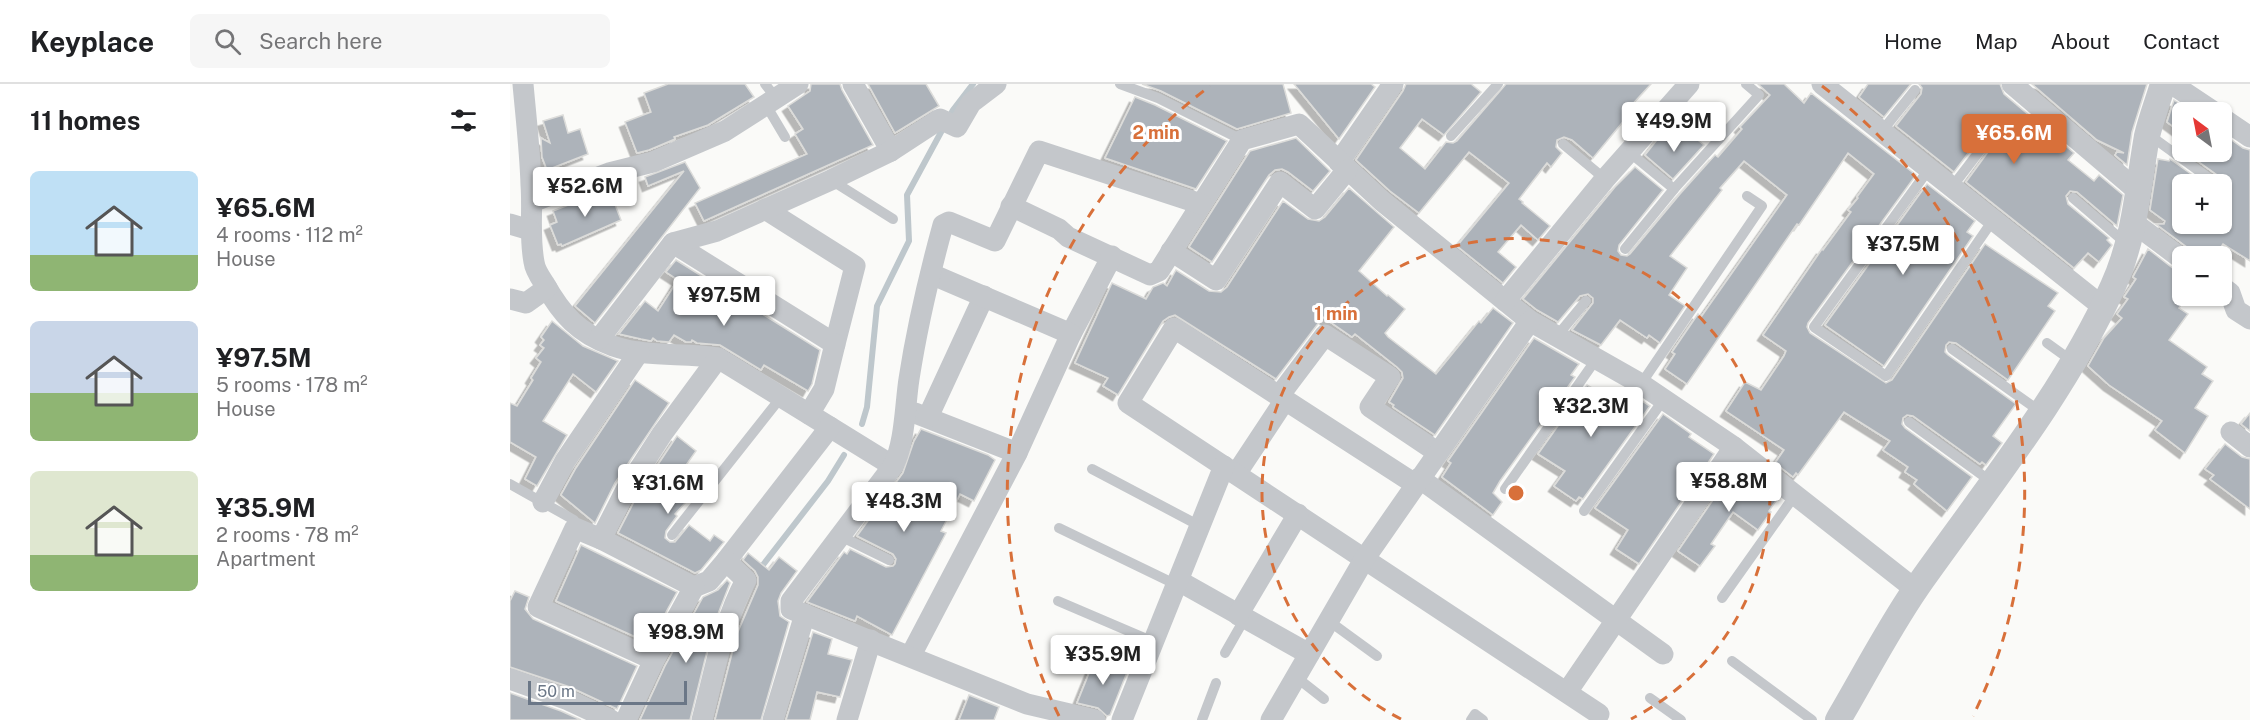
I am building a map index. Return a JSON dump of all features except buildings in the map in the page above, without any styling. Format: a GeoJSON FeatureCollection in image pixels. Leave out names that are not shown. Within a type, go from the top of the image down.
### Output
{"type":"FeatureCollection","features":[{"type":"Feature","properties":{"kind":"street"},"geometry":{"type":"LineString","coordinates":[[523,84],[532,202],[520,227],[534,265],[565,317],[586,333],[639,352],[718,358],[893,466]]}},
{"type":"Feature","properties":{"kind":"street"},"geometry":{"type":"LineString","coordinates":[[532,202],[609,173],[653,162],[725,131],[769,96],[798,84]]}},
{"type":"Feature","properties":{"kind":"street"},"geometry":{"type":"LineString","coordinates":[[853,84],[891,152]]}},
{"type":"Feature","properties":{"kind":"street"},"geometry":{"type":"LineString","coordinates":[[599,339],[673,243],[717,231],[831,180],[891,152],[940,119],[957,127],[971,103],[996,84]]}},
{"type":"Feature","properties":{"kind":"street"},"geometry":{"type":"LineString","coordinates":[[1171,251],[1216,280],[1280,182],[1315,209],[1393,84]]}},
{"type":"Feature","properties":{"kind":"street"},"geometry":{"type":"LineString","coordinates":[[1505,301],[1605,179],[1689,84]]}},
{"type":"Feature","properties":{"kind":"street"},"geometry":{"type":"LineString","coordinates":[[1822,84],[2103,307]]}},
{"type":"Feature","properties":{"kind":"street"},"geometry":{"type":"LineString","coordinates":[[2012,84],[2139,192]]}},
{"type":"Feature","properties":{"kind":"street"},"geometry":{"type":"LineString","coordinates":[[1838,720],[1916,590],[2041,412],[2103,307],[2114,284],[2131,234],[2148,134],[2163,84]]}},
{"type":"Feature","properties":{"kind":"street"},"geometry":{"type":"LineString","coordinates":[[2172,84],[2199,102]]}},
{"type":"Feature","properties":{"kind":"street"},"geometry":{"type":"LineString","coordinates":[[1011,206],[1059,229],[1068,237],[1150,275],[1159,271],[1242,140],[1299,124],[1343,166],[1530,321],[1641,384],[1734,447],[1916,590]]}},
{"type":"Feature","properties":{"kind":"street"},"geometry":{"type":"LineString","coordinates":[[2232,125],[2250,137]]}},
{"type":"Feature","properties":{"kind":"street"},"geometry":{"type":"LineString","coordinates":[[1095,720],[1027,704],[791,609],[791,600],[899,455],[916,333],[943,225],[949,222],[995,241],[1039,151],[1201,204]]}},
{"type":"Feature","properties":{"kind":"street"},"geometry":{"type":"LineString","coordinates":[[765,209],[855,266],[824,389],[809,414]]}},
{"type":"Feature","properties":{"kind":"street"},"geometry":{"type":"LineString","coordinates":[[2131,234],[2172,254]]}},
{"type":"Feature","properties":{"kind":"street"},"geometry":{"type":"LineString","coordinates":[[673,243],[835,344]]}},
{"type":"Feature","properties":{"kind":"street"},"geometry":{"type":"LineString","coordinates":[[910,656],[1017,453],[1071,334],[1112,256]]}},
{"type":"Feature","properties":{"kind":"street"},"geometry":{"type":"LineString","coordinates":[[931,274],[1071,334]]}},
{"type":"Feature","properties":{"kind":"street"},"geometry":{"type":"LineString","coordinates":[[510,299],[526,303],[547,288]]}},
{"type":"Feature","properties":{"kind":"street"},"geometry":{"type":"LineString","coordinates":[[928,417],[984,296]]}},
{"type":"Feature","properties":{"kind":"street"},"geometry":{"type":"LineString","coordinates":[[2232,299],[2236,310],[2250,319]]}},
{"type":"Feature","properties":{"kind":"street"},"geometry":{"type":"LineString","coordinates":[[1271,720],[1365,558],[1530,321]]}},
{"type":"Feature","properties":{"kind":"street"},"geometry":{"type":"LineString","coordinates":[[1599,714],[1128,403],[1174,328],[1417,481],[1663,654]]}},
{"type":"Feature","properties":{"kind":"street"},"geometry":{"type":"LineString","coordinates":[[1122,720],[1200,526],[1230,470],[1325,335],[1390,376],[1370,407],[1437,452]]}},
{"type":"Feature","properties":{"kind":"street"},"geometry":{"type":"LineString","coordinates":[[543,502],[565,461],[639,352]]}},
{"type":"Feature","properties":{"kind":"street"},"geometry":{"type":"LineString","coordinates":[[601,539],[626,490],[662,434],[718,358]]}},
{"type":"Feature","properties":{"kind":"street"},"geometry":{"type":"LineString","coordinates":[[904,410],[928,417],[1017,453]]}},
{"type":"Feature","properties":{"kind":"street"},"geometry":{"type":"LineString","coordinates":[[626,720],[654,660],[694,587],[709,581],[726,561],[830,427]]}},
{"type":"Feature","properties":{"kind":"street"},"geometry":{"type":"LineString","coordinates":[[2231,432],[2250,447]]}},
{"type":"Feature","properties":{"kind":"street"},"geometry":{"type":"LineString","coordinates":[[1567,692],[1734,447]]}},
{"type":"Feature","properties":{"kind":"street"},"geometry":{"type":"LineString","coordinates":[[1241,616],[1298,514]]}},
{"type":"Feature","properties":{"kind":"street"},"geometry":{"type":"LineString","coordinates":[[654,660],[538,607],[575,528],[694,587]]}},
{"type":"Feature","properties":{"kind":"street"},"geometry":{"type":"LineString","coordinates":[[702,720],[724,635],[746,580],[726,561]]}},
{"type":"Feature","properties":{"kind":"street"},"geometry":{"type":"LineString","coordinates":[[1178,583],[1309,654]]}},
{"type":"Feature","properties":{"kind":"street"},"geometry":{"type":"LineString","coordinates":[[774,720],[805,614]]}},
{"type":"Feature","properties":{"kind":"street"},"geometry":{"type":"LineString","coordinates":[[847,720],[871,640]]}},
{"type":"Feature","properties":{"kind":"street"},"geometry":{"type":"LineString","coordinates":[[510,679],[566,699],[610,720]]}},
{"type":"Feature","properties":{"kind":"lane"},"geometry":{"type":"LineString","coordinates":[[1120,84],[1158,98],[1242,140]]}},
{"type":"Feature","properties":{"kind":"lane"},"geometry":{"type":"LineString","coordinates":[[1451,136],[1498,84]]}},
{"type":"Feature","properties":{"kind":"lane"},"geometry":{"type":"LineString","coordinates":[[1625,249],[1674,189],[1759,95],[1746,84]]}},
{"type":"Feature","properties":{"kind":"lane"},"geometry":{"type":"LineString","coordinates":[[1882,131],[1915,90]]}},
{"type":"Feature","properties":{"kind":"lane"},"geometry":{"type":"LineString","coordinates":[[769,96],[785,136]]}},
{"type":"Feature","properties":{"kind":"lane"},"geometry":{"type":"LineString","coordinates":[[2148,134],[2203,174]]}},
{"type":"Feature","properties":{"kind":"lane"},"geometry":{"type":"LineString","coordinates":[[1563,144],[1605,179]]}},
{"type":"Feature","properties":{"kind":"lane"},"geometry":{"type":"LineString","coordinates":[[1952,187],[1985,144]]}},
{"type":"Feature","properties":{"kind":"lane"},"geometry":{"type":"LineString","coordinates":[[1629,152],[1674,189]]}},
{"type":"Feature","properties":{"kind":"lane"},"geometry":{"type":"LineString","coordinates":[[1929,169],[1814,327],[1886,376],[1993,220]]}},
{"type":"Feature","properties":{"kind":"lane"},"geometry":{"type":"LineString","coordinates":[[831,180],[893,219]]}},
{"type":"Feature","properties":{"kind":"lane"},"geometry":{"type":"LineString","coordinates":[[1641,384],[1762,206],[1747,196]]}},
{"type":"Feature","properties":{"kind":"lane"},"geometry":{"type":"LineString","coordinates":[[2073,198],[2131,234]]}},
{"type":"Feature","properties":{"kind":"lane"},"geometry":{"type":"LineString","coordinates":[[1557,336],[1586,301]]}},
{"type":"Feature","properties":{"kind":"lane"},"geometry":{"type":"LineString","coordinates":[[2047,343],[2073,361]]}},
{"type":"Feature","properties":{"kind":"lane"},"geometry":{"type":"LineString","coordinates":[[1952,349],[2041,412]]}},
{"type":"Feature","properties":{"kind":"lane"},"geometry":{"type":"LineString","coordinates":[[1505,489],[1597,358]]}},
{"type":"Feature","properties":{"kind":"lane"},"geometry":{"type":"LineString","coordinates":[[672,535],[782,396]]}},
{"type":"Feature","properties":{"kind":"lane"},"geometry":{"type":"LineString","coordinates":[[1584,511],[1664,399]]}},
{"type":"Feature","properties":{"kind":"lane"},"geometry":{"type":"LineString","coordinates":[[1909,422],[1993,483]]}},
{"type":"Feature","properties":{"kind":"lane"},"geometry":{"type":"LineString","coordinates":[[1092,469],[1200,526]]}},
{"type":"Feature","properties":{"kind":"lane"},"geometry":{"type":"LineString","coordinates":[[510,484],[574,520],[575,528]]}},
{"type":"Feature","properties":{"kind":"lane"},"geometry":{"type":"LineString","coordinates":[[1722,598],[1795,495]]}},
{"type":"Feature","properties":{"kind":"lane"},"geometry":{"type":"LineString","coordinates":[[1059,528],[1178,583]]}},
{"type":"Feature","properties":{"kind":"lane"},"geometry":{"type":"LineString","coordinates":[[840,536],[889,560]]}},
{"type":"Feature","properties":{"kind":"lane"},"geometry":{"type":"LineString","coordinates":[[1058,601],[1154,642]]}},
{"type":"Feature","properties":{"kind":"lane"},"geometry":{"type":"LineString","coordinates":[[1225,653],[1241,616]]}},
{"type":"Feature","properties":{"kind":"lane"},"geometry":{"type":"LineString","coordinates":[[1329,621],[1377,656]]}},
{"type":"Feature","properties":{"kind":"lane"},"geometry":{"type":"LineString","coordinates":[[1732,661],[1812,720]]}},
{"type":"Feature","properties":{"kind":"lane"},"geometry":{"type":"LineString","coordinates":[[1296,676],[1324,699]]}},
{"type":"Feature","properties":{"kind":"lane"},"geometry":{"type":"LineString","coordinates":[[1202,720],[1216,683]]}},
{"type":"Feature","properties":{"kind":"lane"},"geometry":{"type":"LineString","coordinates":[[1650,698],[1681,720]]}},
{"type":"Feature","properties":{"kind":"lane"},"geometry":{"type":"LineString","coordinates":[[1471,720],[1475,714],[1483,720]]}},
{"type":"Feature","properties":{"kind":"waterway"},"geometry":{"type":"LineString","coordinates":[[862,424],[867,407],[877,306],[909,241],[907,195],[953,110],[973,84]]}},
{"type":"Feature","properties":{"kind":"waterway"},"geometry":{"type":"LineString","coordinates":[[759,570],[828,481],[844,455]]}}]}
